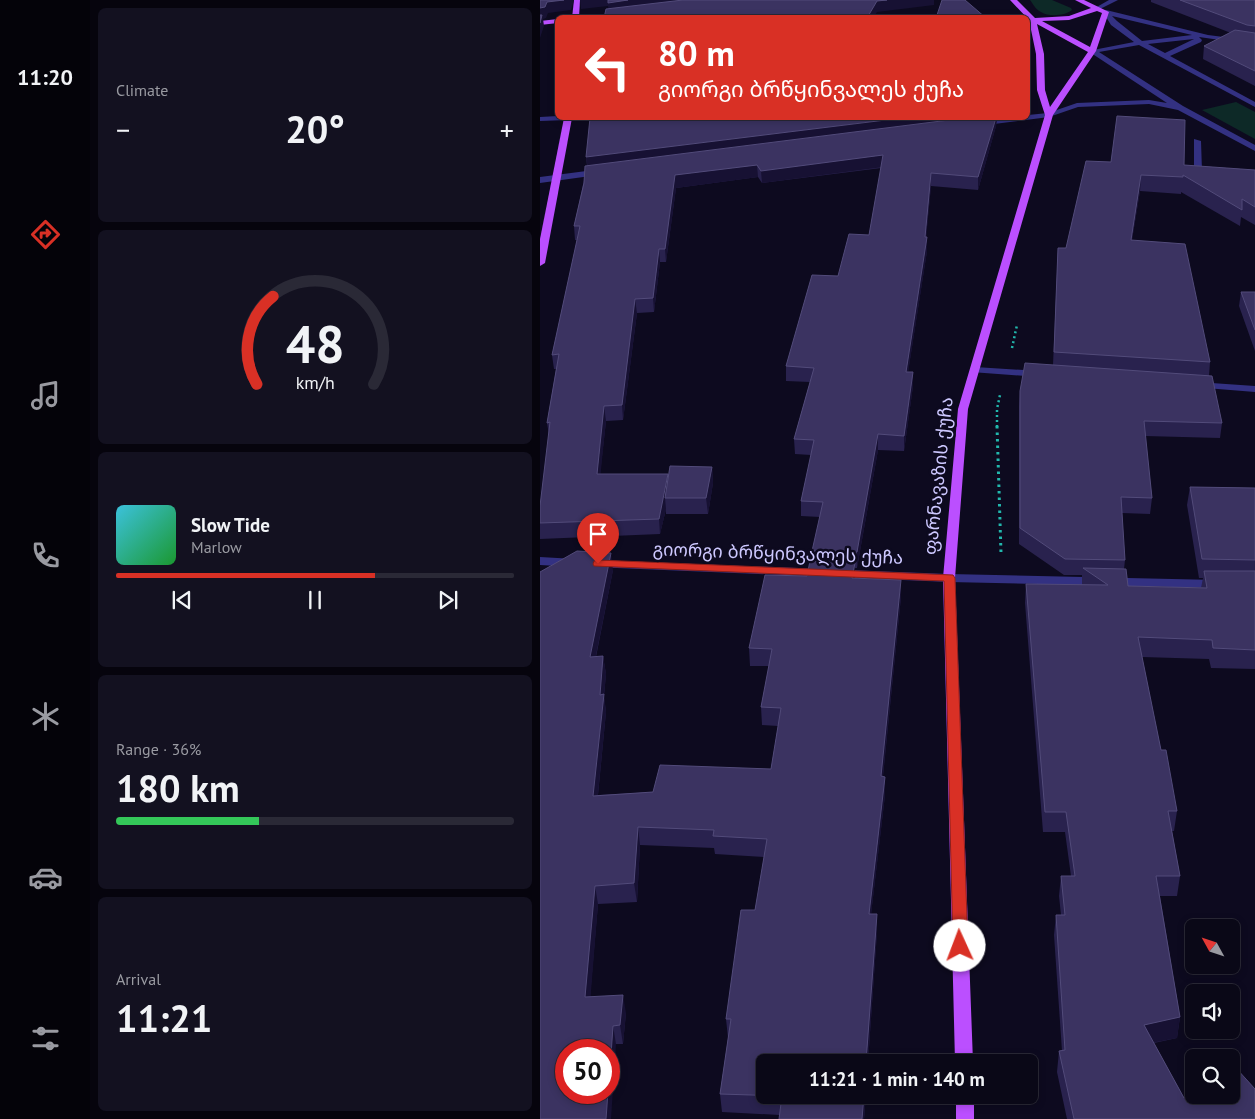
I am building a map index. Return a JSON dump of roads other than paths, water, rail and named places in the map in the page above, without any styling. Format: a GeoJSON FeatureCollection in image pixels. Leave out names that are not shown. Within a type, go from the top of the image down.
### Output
{"type":"FeatureCollection","features":[{"type":"Feature","properties":{"kind":"main road"},"geometry":{"type":"LineString","coordinates":[[575,15],[576,0]]}},
{"type":"Feature","properties":{"kind":"main road"},"geometry":{"type":"LineString","coordinates":[[1013,0],[1028,15]]}},
{"type":"Feature","properties":{"kind":"main road"},"geometry":{"type":"LineString","coordinates":[[1078,0],[1102,10]]}},
{"type":"Feature","properties":{"kind":"main road"},"geometry":{"type":"LineString","coordinates":[[1032,19],[1057,21],[1102,10]]}},
{"type":"Feature","properties":{"kind":"main road","name":"ფარნავაზის ქუჩა"},"geometry":{"type":"LineString","coordinates":[[964,1054],[949,578],[963,409],[1049,115],[1092,51],[1102,10]]}},
{"type":"Feature","properties":{"kind":"main road"},"geometry":{"type":"LineString","coordinates":[[1032,19],[1092,51]]}},
{"type":"Feature","properties":{"kind":"main road"},"geometry":{"type":"LineString","coordinates":[[1032,19],[1040,54],[1041,90],[1049,115]]}},
{"type":"Feature","properties":{"kind":"main road"},"geometry":{"type":"LineString","coordinates":[[540,23],[555,21]]}},
{"type":"Feature","properties":{"kind":"main road"},"geometry":{"type":"LineString","coordinates":[[540,263],[568,120]]}},
{"type":"Feature","properties":{"kind":"main road"},"geometry":{"type":"LineString","coordinates":[[965,1104],[965,1119]]}},
{"type":"Feature","properties":{"kind":"street"},"geometry":{"type":"LineString","coordinates":[[1102,10],[1115,0]]}},
{"type":"Feature","properties":{"kind":"street"},"geometry":{"type":"LineString","coordinates":[[1102,10],[1208,37],[1255,43]]}},
{"type":"Feature","properties":{"kind":"street"},"geometry":{"type":"LineString","coordinates":[[1102,10],[1114,23],[1140,43],[1255,105]]}},
{"type":"Feature","properties":{"kind":"street"},"geometry":{"type":"LineString","coordinates":[[614,15],[629,13]]}},
{"type":"Feature","properties":{"kind":"street"},"geometry":{"type":"LineString","coordinates":[[1092,51],[1175,38],[1208,37]]}},
{"type":"Feature","properties":{"kind":"street"},"geometry":{"type":"LineString","coordinates":[[1165,56],[1187,44],[1208,37]]}},
{"type":"Feature","properties":{"kind":"street"},"geometry":{"type":"LineString","coordinates":[[1092,51],[1180,108],[1255,148]]}},
{"type":"Feature","properties":{"kind":"street"},"geometry":{"type":"LineString","coordinates":[[1030,117],[1049,115],[1077,105],[1149,102],[1180,108]]}},
{"type":"Feature","properties":{"kind":"street"},"geometry":{"type":"LineString","coordinates":[[540,119],[555,118]]}},
{"type":"Feature","properties":{"kind":"street"},"geometry":{"type":"LineString","coordinates":[[970,125],[1010,120]]}},
{"type":"Feature","properties":{"kind":"street"},"geometry":{"type":"LineString","coordinates":[[1197,141],[1198,174],[1217,174]]}},
{"type":"Feature","properties":{"kind":"street"},"geometry":{"type":"LineString","coordinates":[[540,180],[616,170]]}},
{"type":"Feature","properties":{"kind":"street"},"geometry":{"type":"LineString","coordinates":[[975,370],[1054,375]]}},
{"type":"Feature","properties":{"kind":"street"},"geometry":{"type":"LineString","coordinates":[[1188,384],[1255,389]]}},
{"type":"Feature","properties":{"kind":"street","name":"გიორგი ბრწყინვალეს ქუჩა"},"geometry":{"type":"LineString","coordinates":[[540,562],[949,578],[1226,584]]}}]}
